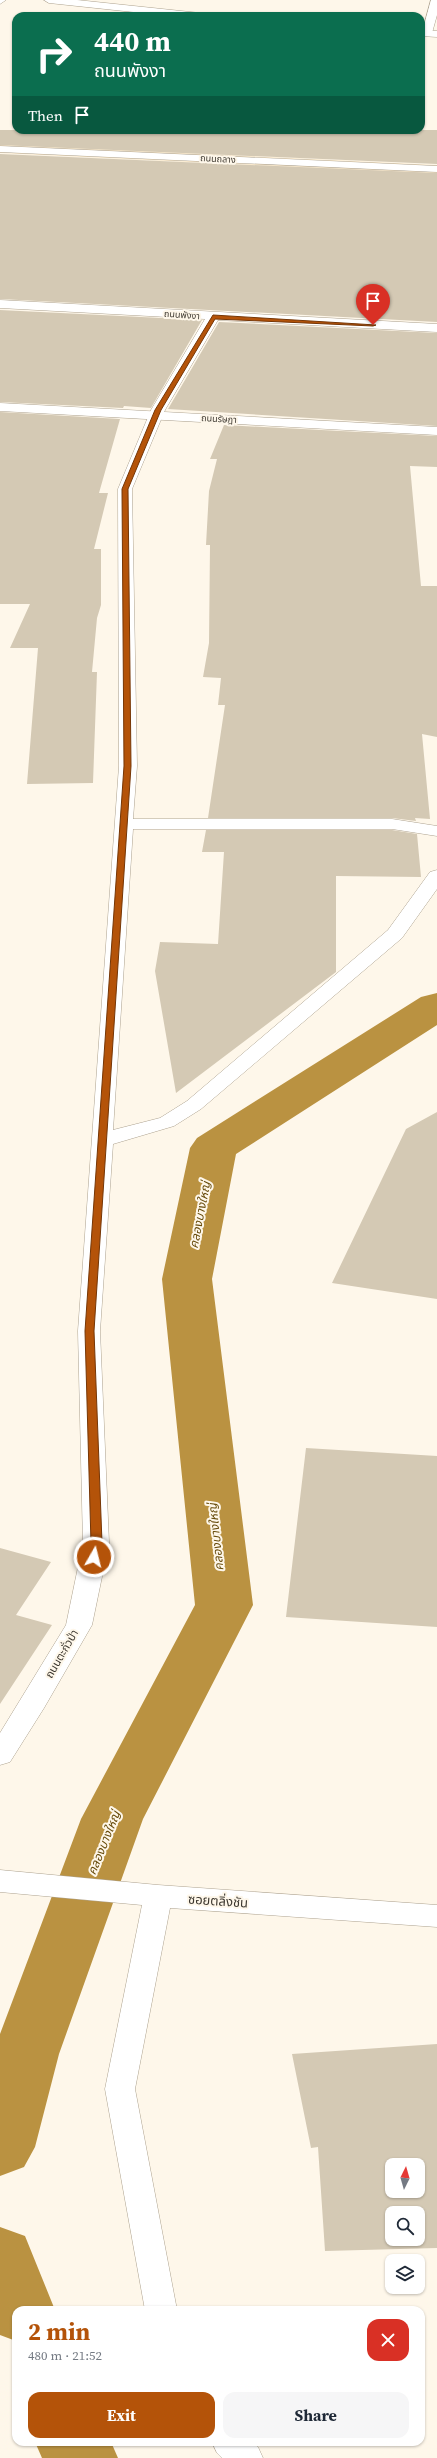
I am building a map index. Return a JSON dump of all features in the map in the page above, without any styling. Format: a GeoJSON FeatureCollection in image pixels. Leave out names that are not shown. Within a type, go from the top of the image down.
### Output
{"type":"FeatureCollection","features":[{"type":"Feature","properties":{"kind":"street"},"geometry":{"type":"LineString","coordinates":[[49,0],[162,12]]}},
{"type":"Feature","properties":{"kind":"street"},"geometry":{"type":"LineString","coordinates":[[428,34],[436,0]]}},
{"type":"Feature","properties":{"kind":"street","name":"ถนนถลาง"},"geometry":{"type":"LineString","coordinates":[[0,149],[437,169]]}},
{"type":"Feature","properties":{"kind":"street","name":"ถนนพังงา"},"geometry":{"type":"LineString","coordinates":[[0,304],[213,317],[437,328]]}},
{"type":"Feature","properties":{"kind":"street","name":"ถนนตะกั่วป่า"},"geometry":{"type":"LineString","coordinates":[[0,1755],[35,1701],[79,1625],[96,1543],[89,1331],[128,766],[125,489],[155,415],[213,317]]}},
{"type":"Feature","properties":{"kind":"street","name":"ถนนรัษฎา"},"geometry":{"type":"LineString","coordinates":[[0,408],[437,431]]}},
{"type":"Feature","properties":{"kind":"street"},"geometry":{"type":"LineString","coordinates":[[123,824],[392,824],[437,831]]}},
{"type":"Feature","properties":{"kind":"street"},"geometry":{"type":"LineString","coordinates":[[102,1140],[167,1122],[194,1105],[395,934],[437,876]]}},
{"type":"Feature","properties":{"kind":"street","name":"ซอยตลิ่งชัน"},"geometry":{"type":"LineString","coordinates":[[0,1881],[158,1896],[437,1916]]}},
{"type":"Feature","properties":{"kind":"street"},"geometry":{"type":"LineString","coordinates":[[158,1896],[120,2089],[160,2306]]}},
{"type":"Feature","properties":{"kind":"street"},"geometry":{"type":"LineString","coordinates":[[233,2446],[246,2458]]}},
{"type":"Feature","properties":{"kind":"shaded area"},"geometry":{"type":"Polygon","coordinates":[[[0,144],[437,165],[437,174],[0,153],[0,144]]]}},
{"type":"Feature","properties":{"kind":"building"},"geometry":{"type":"Polygon","coordinates":[[[0,130],[12,130],[12,134],[425,134],[425,130],[437,130],[437,164],[0,145],[0,130]]]}},
{"type":"Feature","properties":{"kind":"building"},"geometry":{"type":"Polygon","coordinates":[[[0,154],[437,173],[437,322],[0,299],[0,154]]]}},
{"type":"Feature","properties":{"kind":"building"},"geometry":{"type":"Polygon","coordinates":[[[0,310],[202,320],[151,408],[0,402],[0,310]]]}},
{"type":"Feature","properties":{"kind":"building"},"geometry":{"type":"Polygon","coordinates":[[[219,322],[437,333],[437,426],[168,409],[219,322]]]}},
{"type":"Feature","properties":{"kind":"building"},"geometry":{"type":"Polygon","coordinates":[[[0,412],[120,419],[99,493],[108,493],[94,549],[101,549],[101,605],[97,618],[92,672],[97,672],[93,783],[27,784],[38,648],[10,648],[30,604],[0,604],[0,412]]]}},
{"type":"Feature","properties":{"kind":"building"},"geometry":{"type":"Polygon","coordinates":[[[224,425],[437,436],[437,467],[410,466],[421,586],[437,586],[437,737],[422,734],[430,819],[415,818],[416,821],[392,818],[208,818],[225,705],[218,705],[221,678],[203,677],[209,643],[210,545],[206,545],[209,491],[217,459],[210,459],[224,425]]]}},
{"type":"Feature","properties":{"kind":"building"},"geometry":{"type":"Polygon","coordinates":[[[206,830],[392,830],[417,834],[421,877],[336,876],[336,972],[176,1093],[155,971],[160,942],[218,944],[224,852],[202,852],[206,830]]]}},
{"type":"Feature","properties":{"kind":"building"},"geometry":{"type":"Polygon","coordinates":[[[437,1112],[437,1299],[332,1283],[406,1129],[437,1112]]]}},
{"type":"Feature","properties":{"kind":"building"},"geometry":{"type":"Polygon","coordinates":[[[306,1448],[437,1456],[437,1627],[286,1617],[306,1448]]]}},
{"type":"Feature","properties":{"kind":"building"},"geometry":{"type":"Polygon","coordinates":[[[0,1548],[51,1562],[16,1615],[52,1625],[0,1704],[0,1548]]]}},
{"type":"Feature","properties":{"kind":"building"},"geometry":{"type":"Polygon","coordinates":[[[437,2044],[437,2248],[325,2251],[318,2147],[311,2148],[292,2054],[437,2044]]]}},
{"type":"Feature","properties":{"kind":"waterway","name":"คลองบางใหญ่"},"geometry":{"type":"LineString","coordinates":[[0,2147],[26,2054],[112,1819],[224,1605],[187,1279],[214,1148],[437,1006]]}},
{"type":"Feature","properties":{"kind":"waterway","name":"คลองบางใหญ่"},"geometry":{"type":"LineString","coordinates":[[0,2258],[18,2306]]}},
{"type":"Feature","properties":{"kind":"waterway","name":"คลองบางใหญ่"},"geometry":{"type":"LineString","coordinates":[[75,2446],[80,2458]]}},
{"type":"Feature","properties":{"kind":"route"},"geometry":{"type":"LineString","coordinates":[[94,1557],[96,1543],[89,1331],[128,766],[125,489],[158,410],[213,317],[373,325]]}}]}
